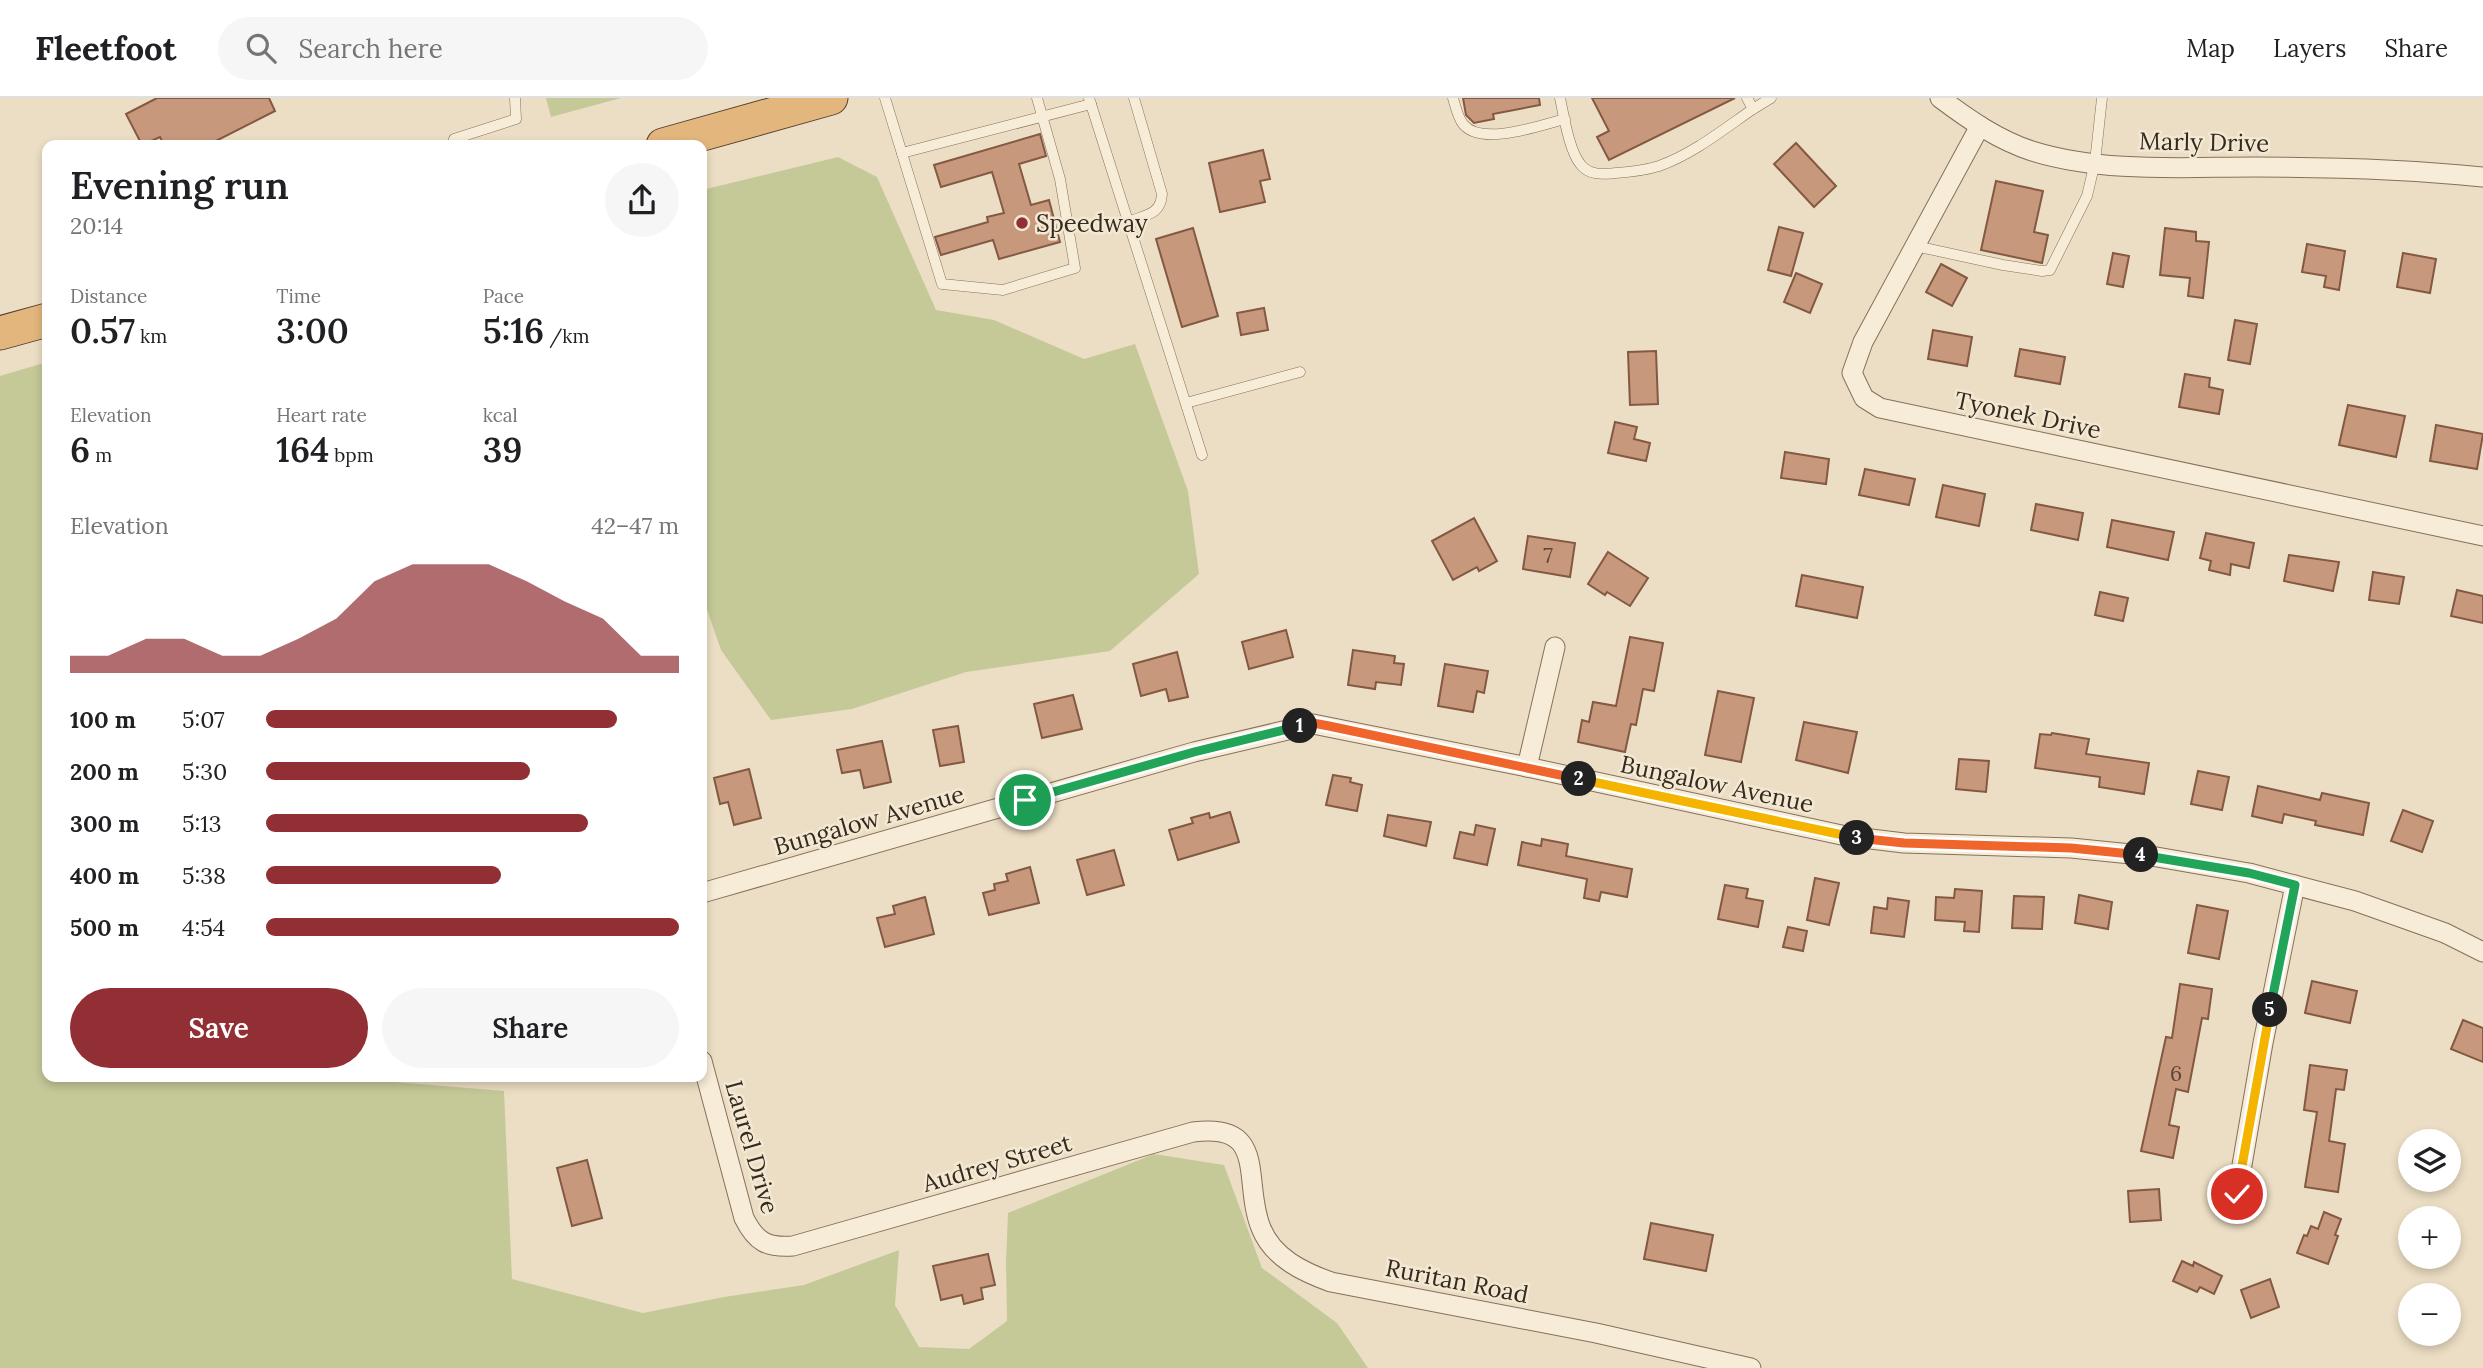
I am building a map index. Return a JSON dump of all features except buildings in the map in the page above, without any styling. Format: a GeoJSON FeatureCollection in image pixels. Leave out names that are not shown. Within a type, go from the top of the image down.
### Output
{"type":"FeatureCollection","features":[{"type":"Feature","properties":{"kind":"highway"},"geometry":{"type":"LineString","coordinates":[[681,140],[831,98]]}},
{"type":"Feature","properties":{"kind":"highway"},"geometry":{"type":"LineString","coordinates":[[0,333],[42,321]]}},
{"type":"Feature","properties":{"kind":"street","name":"Marly Drive"},"geometry":{"type":"LineString","coordinates":[[1940,98],[1980,126],[2032,151],[2095,162],[2161,167],[2335,167],[2483,177]]}},
{"type":"Feature","properties":{"kind":"street","name":"Tyonek Drive"},"geometry":{"type":"LineString","coordinates":[[1980,126],[1863,342],[1852,373],[1864,398],[1880,408],[2483,536]]}},
{"type":"Feature","properties":{"kind":"street"},"geometry":{"type":"LineString","coordinates":[[1527,767],[1555,647]]}},
{"type":"Feature","properties":{"kind":"street","name":"Bungalow Avenue"},"geometry":{"type":"LineString","coordinates":[[707,892],[1194,752],[1313,723],[1846,836],[1904,843],[2071,848],[2151,856],[2249,873],[2356,901],[2445,933],[2483,952]]}},
{"type":"Feature","properties":{"kind":"street"},"geometry":{"type":"LineString","coordinates":[[2237,1194],[2263,1043],[2295,885]]}},
{"type":"Feature","properties":{"kind":"street","name":"Laurel Drive"},"geometry":{"type":"LineString","coordinates":[[707,1080],[744,1218],[752,1233],[764,1243]]}},
{"type":"Feature","properties":{"kind":"street","name":"Audrey Street"},"geometry":{"type":"LineString","coordinates":[[764,1243],[778,1247],[793,1246],[1193,1132],[1220,1130],[1232,1134],[1242,1142]]}},
{"type":"Feature","properties":{"kind":"street","name":"Ruritan Road"},"geometry":{"type":"LineString","coordinates":[[1242,1142],[1247,1154],[1261,1229],[1274,1250],[1307,1273],[1331,1282],[1596,1333],[1751,1368]]}},
{"type":"Feature","properties":{"kind":"lane"},"geometry":{"type":"LineString","coordinates":[[454,140],[516,119],[515,98]]}},
{"type":"Feature","properties":{"kind":"lane"},"geometry":{"type":"LineString","coordinates":[[885,98],[942,284],[1003,290],[1075,268],[1060,179],[1037,98]]}},
{"type":"Feature","properties":{"kind":"lane"},"geometry":{"type":"LineString","coordinates":[[1128,222],[1157,210],[1162,194],[1134,98]]}},
{"type":"Feature","properties":{"kind":"lane"},"geometry":{"type":"LineString","coordinates":[[1453,98],[1462,125],[1477,134],[1500,135],[1565,119]]}},
{"type":"Feature","properties":{"kind":"lane"},"geometry":{"type":"LineString","coordinates":[[1559,98],[1575,155],[1588,172],[1602,174],[1659,166],[1683,155],[1771,98]]}},
{"type":"Feature","properties":{"kind":"lane"},"geometry":{"type":"LineString","coordinates":[[1747,98],[1753,109]]}},
{"type":"Feature","properties":{"kind":"lane"},"geometry":{"type":"LineString","coordinates":[[1915,246],[2003,265],[2050,270],[2087,196],[2095,162],[2102,98]]}},
{"type":"Feature","properties":{"kind":"lane"},"geometry":{"type":"LineString","coordinates":[[902,153],[1042,117],[1090,101],[1202,455]]}},
{"type":"Feature","properties":{"kind":"lane"},"geometry":{"type":"LineString","coordinates":[[1186,403],[1300,372]]}},
{"type":"Feature","properties":{"kind":"green space"},"geometry":{"type":"Polygon","coordinates":[[[546,98],[621,98],[551,117],[546,98]]]}},
{"type":"Feature","properties":{"kind":"green space"},"geometry":{"type":"Polygon","coordinates":[[[838,157],[877,177],[936,310],[994,320],[1084,359],[1135,344],[1188,491],[1199,574],[1110,651],[966,672],[852,709],[771,720],[721,650],[707,609],[707,189],[838,157]]]}},
{"type":"Feature","properties":{"kind":"green space"},"geometry":{"type":"Polygon","coordinates":[[[42,363],[42,1082],[395,1082],[504,1091],[512,1279],[643,1313],[804,1285],[899,1250],[895,1305],[919,1347],[969,1349],[1007,1321],[1008,1213],[1154,1154],[1224,1165],[1262,1268],[1337,1323],[1368,1368],[0,1368],[0,376],[42,363]]]}},
{"type":"Feature","properties":{"kind":"place","name":"Speedway"},"geometry":{"type":"Point","coordinates":[1022,223]}},
{"type":"Feature","properties":{"kind":"route"},"geometry":{"type":"LineString","coordinates":[[1025,800],[1194,752],[1313,723],[1846,836],[1904,843],[2071,848],[2151,856],[2249,873],[2295,885],[2263,1043],[2237,1194]]}}]}
